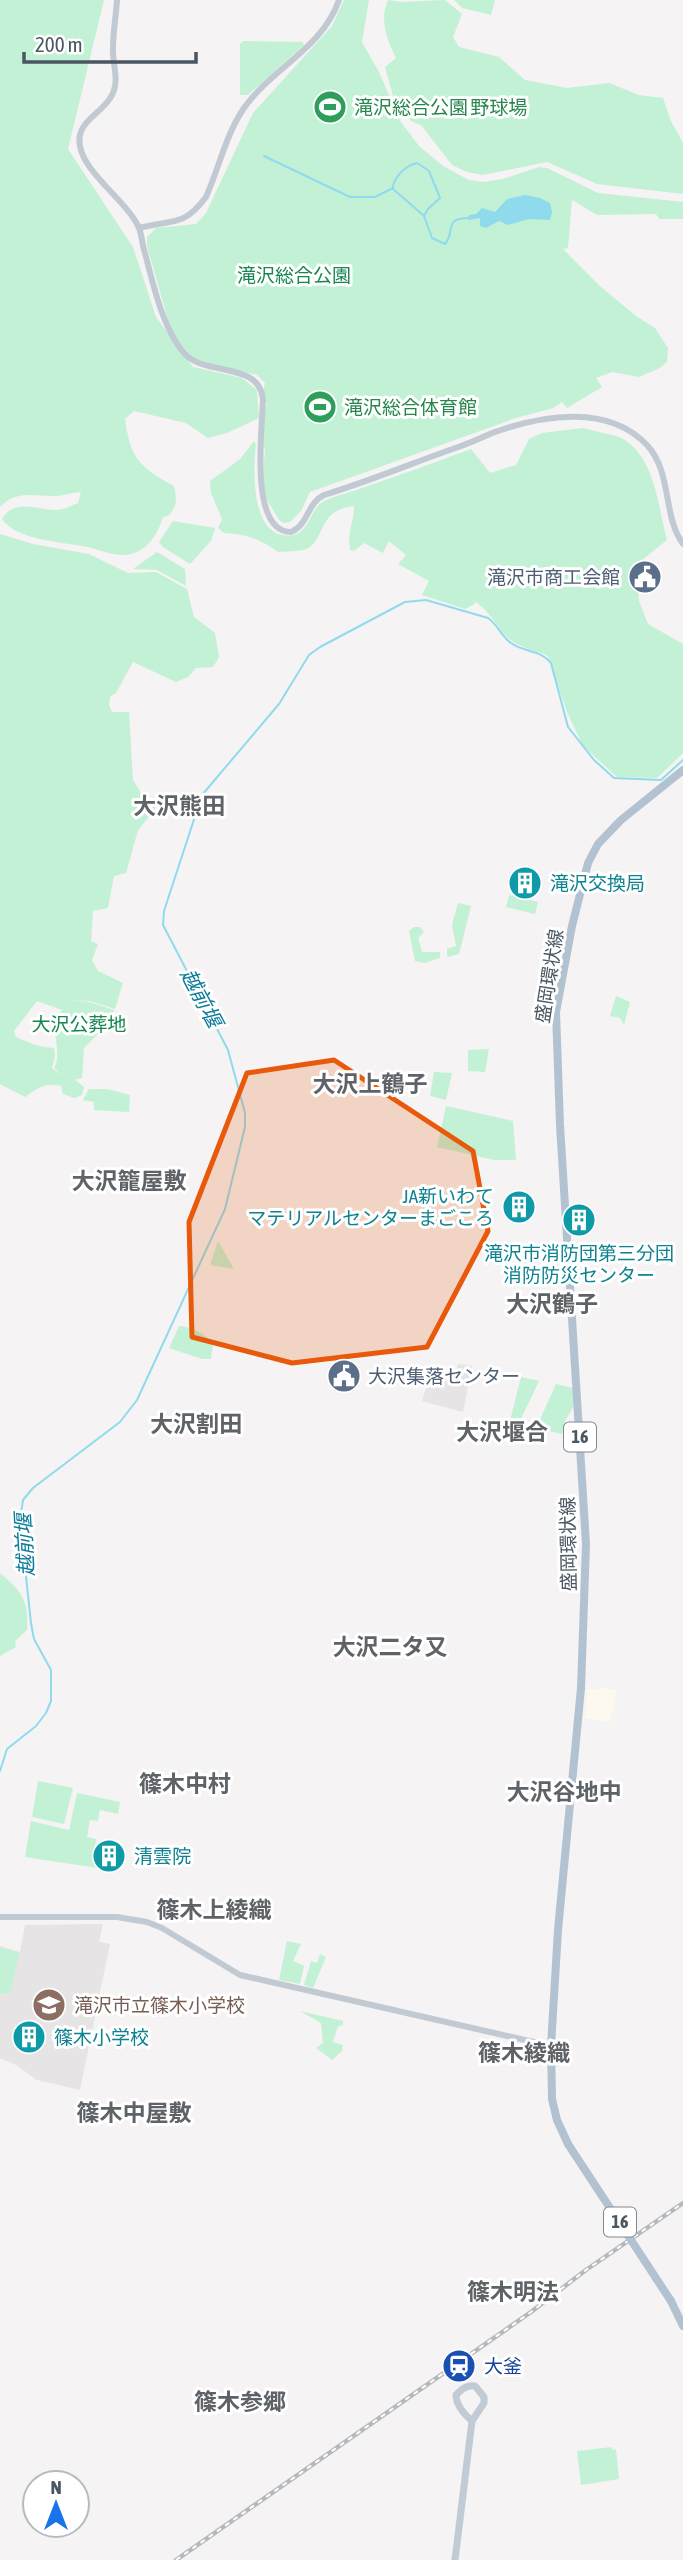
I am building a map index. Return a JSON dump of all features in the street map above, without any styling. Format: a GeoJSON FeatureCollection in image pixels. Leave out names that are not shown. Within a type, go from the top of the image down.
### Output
{"type":"FeatureCollection","features":[{"type":"Feature","properties":{"kind":"main road","name":"盛岡環状線"},"geometry":{"type":"LineString","coordinates":[[683,770],[621,820],[598,844],[589,863],[578,903],[556,1012],[560,1125],[586,1544],[581,1688],[558,1930],[551,2046],[552,2099],[557,2120],[568,2144],[671,2301],[683,2326]]}},
{"type":"Feature","properties":{"kind":"main road"},"geometry":{"type":"LineString","coordinates":[[455,2560],[472,2420],[484,2403],[484,2397],[475,2386],[463,2387],[456,2395],[456,2400],[465,2415],[472,2420]]}},
{"type":"Feature","properties":{"kind":"street"},"geometry":{"type":"LineString","coordinates":[[117,0],[113,50],[114,93],[88,120],[80,134],[80,148],[139,228],[162,311],[182,351],[194,361],[241,373],[253,379],[260,387],[263,400],[262,491],[271,522],[279,530],[292,532],[297,529],[306,518],[311,505],[324,495],[495,432],[541,419],[586,417],[629,431],[647,446],[660,463],[674,526],[683,544]]}},
{"type":"Feature","properties":{"kind":"street"},"geometry":{"type":"LineString","coordinates":[[139,228],[181,221],[199,207],[210,190],[243,110],[269,80],[316,40],[329,23],[339,0]]}},
{"type":"Feature","properties":{"kind":"street"},"geometry":{"type":"LineString","coordinates":[[0,1917],[117,1917],[147,1922],[162,1928],[240,1975],[551,2046]]}},
{"type":"Feature","properties":{"kind":"highlighted area"},"geometry":{"type":"Polygon","coordinates":[[[334,1060],[473,1151],[488,1231],[427,1347],[292,1363],[192,1337],[189,1222],[247,1073],[334,1060]]]}},
{"type":"Feature","properties":{"kind":"shaded area"},"geometry":{"type":"Polygon","coordinates":[[[458,1364],[472,1366],[463,1412],[422,1401],[431,1372],[454,1379],[458,1364]]]}},
{"type":"Feature","properties":{"kind":"shaded area"},"geometry":{"type":"Polygon","coordinates":[[[587,1689],[617,1690],[610,1722],[585,1718],[587,1689]]]}},
{"type":"Feature","properties":{"kind":"shaded area","name":"滝沢市立篠木小学校"},"geometry":{"type":"Polygon","coordinates":[[[103,1924],[99,1942],[110,1944],[80,2090],[37,2080],[16,2065],[0,2058],[0,1946],[20,1952],[25,1925],[103,1924]]]}},
{"type":"Feature","properties":{"kind":"green space"},"geometry":{"type":"Polygon","coordinates":[[[0,0],[104,0],[68,149],[133,247],[156,317],[193,367],[242,378],[257,390],[259,418],[227,433],[208,438],[186,423],[134,411],[125,419],[134,453],[145,467],[174,486],[176,499],[175,506],[168,516],[163,517],[149,543],[140,551],[128,555],[116,555],[28,536],[17,532],[2,519],[13,509],[20,507],[56,510],[67,508],[78,503],[81,492],[57,496],[19,496],[0,507],[0,0]]]}},
{"type":"Feature","properties":{"kind":"green space","name":"滝沢総合公園"},"geometry":{"type":"Polygon","coordinates":[[[344,0],[369,0],[362,42],[379,72],[401,122],[419,146],[443,166],[469,180],[484,182],[503,179],[539,167],[547,168],[598,193],[683,202],[683,219],[659,219],[656,214],[597,215],[572,200],[568,248],[563,249],[601,287],[655,328],[668,348],[667,362],[639,377],[612,372],[596,378],[602,387],[567,408],[562,402],[553,408],[516,418],[310,492],[301,511],[290,522],[284,523],[279,520],[262,491],[265,449],[259,434],[267,404],[262,395],[265,383],[257,375],[192,357],[172,334],[147,246],[147,237],[156,228],[196,224],[206,213],[253,113],[332,26],[344,0]]]}},
{"type":"Feature","properties":{"kind":"green space"},"geometry":{"type":"Polygon","coordinates":[[[388,0],[445,0],[462,14],[453,37],[459,47],[499,57],[525,80],[567,88],[609,83],[639,95],[663,98],[683,143],[683,194],[597,184],[547,162],[483,175],[452,165],[421,125],[411,121],[395,103],[385,67],[396,58],[384,22],[388,0]]]}},
{"type":"Feature","properties":{"kind":"green space"},"geometry":{"type":"Polygon","coordinates":[[[454,0],[495,0],[491,15],[462,8],[454,0]]]}},
{"type":"Feature","properties":{"kind":"green space"},"geometry":{"type":"Polygon","coordinates":[[[243,41],[303,42],[304,45],[248,95],[240,95],[240,44],[243,41]]]}},
{"type":"Feature","properties":{"kind":"green space"},"geometry":{"type":"Polygon","coordinates":[[[583,428],[621,438],[641,456],[653,483],[667,540],[637,564],[639,601],[648,624],[683,644],[683,753],[657,778],[617,777],[583,746],[567,712],[548,656],[512,641],[490,615],[473,600],[476,603],[465,609],[422,595],[429,581],[398,564],[406,555],[389,541],[383,553],[364,543],[354,551],[350,550],[349,537],[354,506],[333,513],[312,545],[299,551],[278,552],[253,538],[224,533],[218,528],[222,519],[211,493],[210,481],[240,459],[254,441],[259,510],[264,522],[272,530],[291,536],[303,529],[319,505],[334,497],[471,449],[490,473],[516,465],[529,439],[542,433],[583,428]]]}},
{"type":"Feature","properties":{"kind":"green space"},"geometry":{"type":"Polygon","coordinates":[[[173,521],[215,528],[211,541],[190,564],[159,542],[173,521]]]}},
{"type":"Feature","properties":{"kind":"green space","name":"大沢公葬地"},"geometry":{"type":"Polygon","coordinates":[[[0,534],[33,544],[89,554],[128,573],[156,572],[187,589],[194,617],[215,633],[219,657],[213,667],[196,668],[188,677],[176,682],[133,662],[116,693],[110,697],[112,712],[129,712],[133,780],[145,799],[154,801],[155,810],[138,830],[126,873],[114,876],[108,908],[93,911],[91,941],[98,944],[92,960],[98,971],[123,983],[115,1009],[90,1001],[70,1000],[90,1002],[114,1010],[111,1021],[84,1048],[82,1078],[75,1080],[84,1087],[82,1095],[74,1098],[63,1094],[61,1086],[46,1085],[25,1097],[0,1084],[0,534]],[[37,1001],[14,1031],[16,1037],[25,1041],[54,1048],[52,1068],[62,1076],[54,1068],[57,1059],[56,1026],[51,1022],[62,1010],[37,1001]]]}},
{"type":"Feature","properties":{"kind":"green space"},"geometry":{"type":"Polygon","coordinates":[[[157,552],[185,569],[186,586],[157,570],[133,569],[157,552]]]}},
{"type":"Feature","properties":{"kind":"green space"},"geometry":{"type":"Polygon","coordinates":[[[509,895],[538,902],[535,914],[506,907],[509,895]]]}},
{"type":"Feature","properties":{"kind":"green space"},"geometry":{"type":"Polygon","coordinates":[[[458,903],[471,906],[459,954],[447,957],[447,949],[456,946],[452,925],[458,903]]]}},
{"type":"Feature","properties":{"kind":"green space"},"geometry":{"type":"Polygon","coordinates":[[[420,927],[424,932],[418,938],[422,952],[440,952],[440,958],[424,963],[415,961],[409,931],[420,927]]]}},
{"type":"Feature","properties":{"kind":"green space"},"geometry":{"type":"Polygon","coordinates":[[[616,996],[630,1002],[624,1025],[620,1018],[610,1016],[616,996]]]}},
{"type":"Feature","properties":{"kind":"green space"},"geometry":{"type":"Polygon","coordinates":[[[489,1049],[485,1072],[468,1071],[468,1050],[489,1049]]]}},
{"type":"Feature","properties":{"kind":"green space"},"geometry":{"type":"Polygon","coordinates":[[[434,1072],[452,1073],[446,1100],[430,1096],[434,1072]]]}},
{"type":"Feature","properties":{"kind":"green space"},"geometry":{"type":"Polygon","coordinates":[[[89,1089],[107,1089],[130,1095],[129,1112],[94,1110],[94,1102],[83,1100],[89,1089]]]}},
{"type":"Feature","properties":{"kind":"green space"},"geometry":{"type":"Polygon","coordinates":[[[446,1106],[513,1121],[516,1160],[494,1160],[437,1147],[446,1106]]]}},
{"type":"Feature","properties":{"kind":"green space"},"geometry":{"type":"Polygon","coordinates":[[[218,1241],[234,1269],[210,1265],[218,1241]]]}},
{"type":"Feature","properties":{"kind":"green space"},"geometry":{"type":"Polygon","coordinates":[[[179,1326],[198,1331],[210,1340],[213,1344],[211,1359],[202,1359],[169,1348],[179,1326]]]}},
{"type":"Feature","properties":{"kind":"green space"},"geometry":{"type":"Polygon","coordinates":[[[521,1377],[539,1381],[519,1423],[510,1421],[521,1377]]]}},
{"type":"Feature","properties":{"kind":"green space"},"geometry":{"type":"Polygon","coordinates":[[[556,1384],[573,1388],[574,1406],[565,1421],[562,1434],[536,1428],[556,1384]]]}},
{"type":"Feature","properties":{"kind":"green space"},"geometry":{"type":"Polygon","coordinates":[[[0,1573],[13,1585],[25,1603],[27,1630],[15,1641],[16,1647],[0,1656],[0,1573]]]}},
{"type":"Feature","properties":{"kind":"green space"},"geometry":{"type":"Polygon","coordinates":[[[38,1781],[73,1788],[64,1824],[32,1817],[38,1781]]]}},
{"type":"Feature","properties":{"kind":"green space"},"geometry":{"type":"Polygon","coordinates":[[[77,1793],[120,1802],[118,1814],[100,1810],[98,1821],[90,1820],[87,1837],[96,1839],[94,1855],[113,1862],[111,1870],[25,1857],[31,1821],[69,1830],[77,1793]]]}},
{"type":"Feature","properties":{"kind":"green space"},"geometry":{"type":"Polygon","coordinates":[[[287,1941],[301,1944],[293,1961],[304,1966],[300,1984],[279,1980],[287,1941]]]}},
{"type":"Feature","properties":{"kind":"green space"},"geometry":{"type":"Polygon","coordinates":[[[0,1947],[19,1953],[11,1991],[8,1994],[0,1993],[0,1947]]]}},
{"type":"Feature","properties":{"kind":"green space"},"geometry":{"type":"Polygon","coordinates":[[[320,1954],[326,1957],[313,1988],[304,1985],[311,1961],[317,1963],[320,1954]]]}},
{"type":"Feature","properties":{"kind":"green space"},"geometry":{"type":"Polygon","coordinates":[[[300,2011],[343,2021],[343,2025],[338,2026],[333,2042],[343,2045],[342,2051],[332,2060],[316,2048],[323,2043],[321,2023],[300,2011]]]}},
{"type":"Feature","properties":{"kind":"green space"},"geometry":{"type":"Polygon","coordinates":[[[612,2447],[613,2450],[616,2449],[619,2479],[581,2485],[577,2451],[612,2447]]]}},
{"type":"Feature","properties":{"kind":"water"},"geometry":{"type":"Polygon","coordinates":[[[525,195],[550,203],[550,220],[529,219],[508,225],[499,221],[486,228],[480,226],[480,218],[468,220],[469,215],[476,214],[482,208],[495,212],[507,199],[525,195]]]}},
{"type":"Feature","properties":{"kind":"waterway"},"geometry":{"type":"LineString","coordinates":[[264,156],[350,197],[375,197],[393,188],[401,172],[417,163],[429,171],[440,198],[424,216],[432,238],[445,244],[453,223],[469,218]]}},
{"type":"Feature","properties":{"kind":"waterway"},"geometry":{"type":"LineString","coordinates":[[393,189],[423,215]]}},
{"type":"Feature","properties":{"kind":"waterway","name":"越前堰"},"geometry":{"type":"LineString","coordinates":[[0,1771],[7,1749],[36,1726],[51,1701],[51,1670],[34,1639],[31,1623],[20,1521],[23,1500],[33,1488],[120,1422],[137,1400],[225,1209],[245,1127],[245,1113],[228,1050],[163,925],[164,911],[202,795],[279,704],[309,655],[405,602],[426,600],[488,618],[511,643],[547,659],[551,663],[568,727],[594,760],[614,778],[661,780],[683,760]]}},
{"type":"Feature","properties":{"kind":"railway"},"geometry":{"type":"LineString","coordinates":[[176,2560],[683,2203]]}},
{"type":"Feature","properties":{"kind":"place","name":"滝沢総合公園 野球場"},"geometry":{"type":"Point","coordinates":[330,107]}},
{"type":"Feature","properties":{"kind":"place","name":"滝沢総合体育館"},"geometry":{"type":"Point","coordinates":[320,407]}},
{"type":"Feature","properties":{"kind":"place","name":"滝沢市商工会館"},"geometry":{"type":"Point","coordinates":[645,577]}},
{"type":"Feature","properties":{"kind":"place","name":"滝沢交換局"},"geometry":{"type":"Point","coordinates":[525,883]}},
{"type":"Feature","properties":{"kind":"place","name":"JA新いわて マテリアルセンターまごころ"},"geometry":{"type":"Point","coordinates":[519,1207]}},
{"type":"Feature","properties":{"kind":"place","name":"滝沢市消防団第三分団 消防防災センター"},"geometry":{"type":"Point","coordinates":[579,1220]}},
{"type":"Feature","properties":{"kind":"place","name":"大沢集落センター"},"geometry":{"type":"Point","coordinates":[344,1376]}},
{"type":"Feature","properties":{"kind":"place","name":"清雲院"},"geometry":{"type":"Point","coordinates":[109,1856]}},
{"type":"Feature","properties":{"kind":"place","name":"滝沢市立篠木小学校"},"geometry":{"type":"Point","coordinates":[49,2005]}},
{"type":"Feature","properties":{"kind":"place","name":"篠木小学校"},"geometry":{"type":"Point","coordinates":[29,2037]}},
{"type":"Feature","properties":{"kind":"place","name":"大釜"},"geometry":{"type":"Point","coordinates":[459,2366]}},
{"type":"Feature","properties":{"kind":"district","name":"大沢熊田"},"geometry":{"type":"Point","coordinates":[179,806]}},
{"type":"Feature","properties":{"kind":"district","name":"大沢上鶴子"},"geometry":{"type":"Point","coordinates":[370,1084]}},
{"type":"Feature","properties":{"kind":"district","name":"大沢籠屋敷"},"geometry":{"type":"Point","coordinates":[129,1181]}},
{"type":"Feature","properties":{"kind":"district","name":"大沢鶴子"},"geometry":{"type":"Point","coordinates":[552,1304]}},
{"type":"Feature","properties":{"kind":"district","name":"大沢割田"},"geometry":{"type":"Point","coordinates":[196,1424]}},
{"type":"Feature","properties":{"kind":"district","name":"大沢堰合"},"geometry":{"type":"Point","coordinates":[502,1432]}},
{"type":"Feature","properties":{"kind":"district","name":"大沢二タ又"},"geometry":{"type":"Point","coordinates":[390,1647]}},
{"type":"Feature","properties":{"kind":"district","name":"篠木中村"},"geometry":{"type":"Point","coordinates":[185,1784]}},
{"type":"Feature","properties":{"kind":"district","name":"大沢谷地中"},"geometry":{"type":"Point","coordinates":[564,1792]}},
{"type":"Feature","properties":{"kind":"district","name":"篠木上綾織"},"geometry":{"type":"Point","coordinates":[214,1910]}},
{"type":"Feature","properties":{"kind":"district","name":"篠木綾織"},"geometry":{"type":"Point","coordinates":[524,2053]}},
{"type":"Feature","properties":{"kind":"district","name":"篠木中屋敷"},"geometry":{"type":"Point","coordinates":[134,2113]}},
{"type":"Feature","properties":{"kind":"district","name":"篠木明法"},"geometry":{"type":"Point","coordinates":[513,2292]}},
{"type":"Feature","properties":{"kind":"district","name":"篠木参郷"},"geometry":{"type":"Point","coordinates":[240,2402]}}]}
